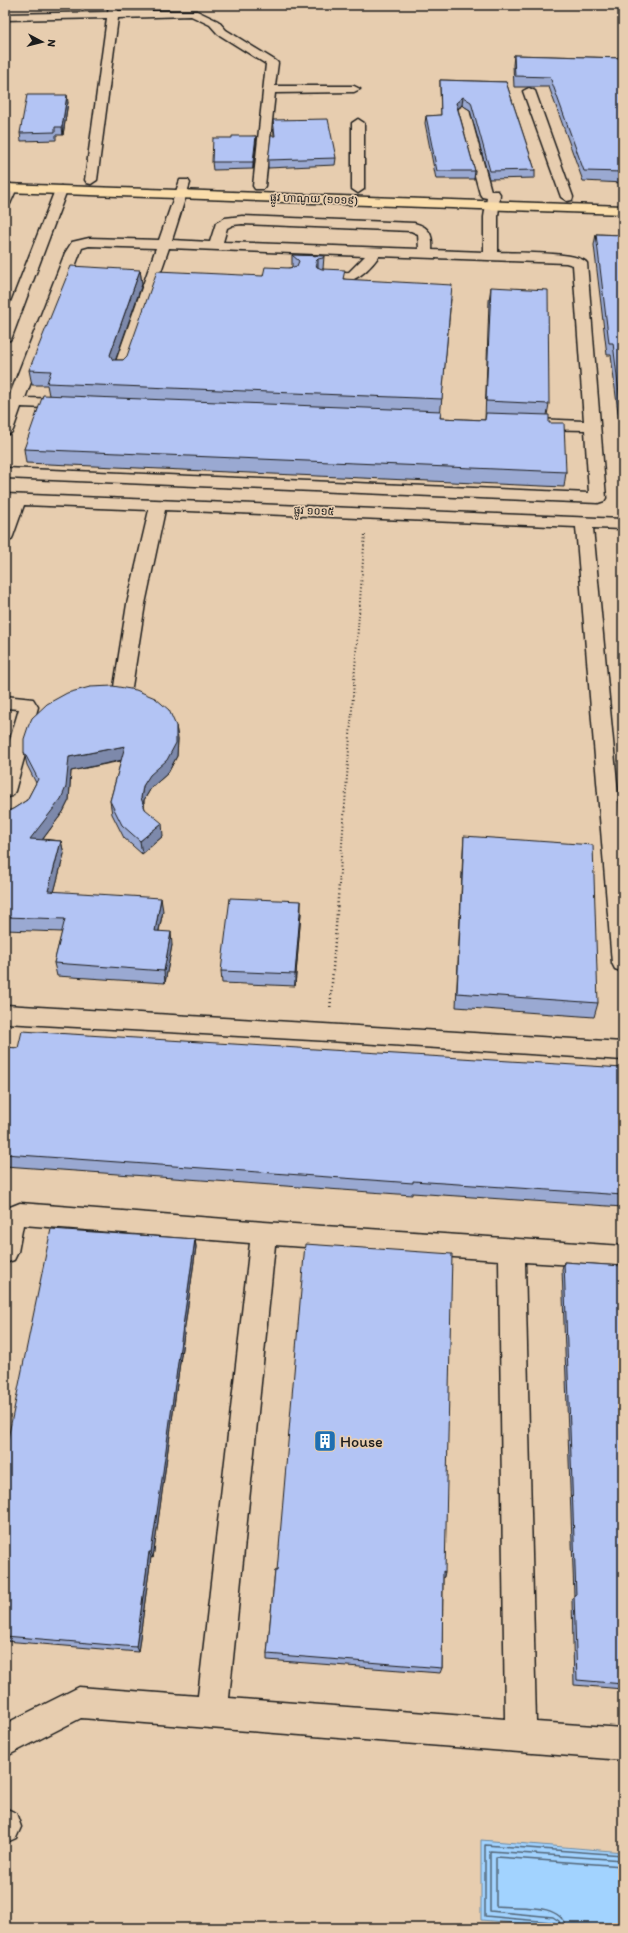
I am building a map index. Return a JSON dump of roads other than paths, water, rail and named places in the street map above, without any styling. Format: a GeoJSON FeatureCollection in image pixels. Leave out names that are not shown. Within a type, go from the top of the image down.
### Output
{"type":"FeatureCollection","features":[{"type":"Feature","properties":{"kind":"main road","name":"ផ្លូវ ហាណូយ (១០១៩)"},"geometry":{"type":"LineString","coordinates":[[7,184],[91,180],[182,188],[491,198],[567,197],[623,199]]}},
{"type":"Feature","properties":{"kind":"main road","name":"ផ្លូវ ហាណូយ (១០១៩)"},"geometry":{"type":"LineString","coordinates":[[7,184],[61,190],[259,186],[358,189],[491,198],[623,210]]}},
{"type":"Feature","properties":{"kind":"street"},"geometry":{"type":"LineString","coordinates":[[91,180],[113,10]]}},
{"type":"Feature","properties":{"kind":"street"},"geometry":{"type":"LineString","coordinates":[[5,17],[113,10],[193,13],[214,23],[222,32],[272,63],[259,186]]}},
{"type":"Feature","properties":{"kind":"street"},"geometry":{"type":"LineString","coordinates":[[270,90],[354,88]]}},
{"type":"Feature","properties":{"kind":"street"},"geometry":{"type":"LineString","coordinates":[[529,91],[567,197]]}},
{"type":"Feature","properties":{"kind":"street"},"geometry":{"type":"LineString","coordinates":[[464,110],[491,198],[492,256]]}},
{"type":"Feature","properties":{"kind":"street"},"geometry":{"type":"LineString","coordinates":[[358,123],[358,189]]}},
{"type":"Feature","properties":{"kind":"street"},"geometry":{"type":"LineString","coordinates":[[5,201],[7,184]]}},
{"type":"Feature","properties":{"kind":"street"},"geometry":{"type":"LineString","coordinates":[[120,370],[182,188]]}},
{"type":"Feature","properties":{"kind":"street"},"geometry":{"type":"LineString","coordinates":[[5,337],[61,190]]}},
{"type":"Feature","properties":{"kind":"street"},"geometry":{"type":"LineString","coordinates":[[215,246],[222,226],[230,222],[250,221],[414,227],[424,232],[426,239],[425,254]]}},
{"type":"Feature","properties":{"kind":"street"},"geometry":{"type":"LineString","coordinates":[[5,430],[72,253],[77,245],[89,242],[164,244],[567,259],[580,263],[591,426],[598,498],[5,473]]}},
{"type":"Feature","properties":{"kind":"street"},"geometry":{"type":"LineString","coordinates":[[264,248],[269,264]]}},
{"type":"Feature","properties":{"kind":"street"},"geometry":{"type":"LineString","coordinates":[[323,277],[345,278],[359,273],[375,252]]}},
{"type":"Feature","properties":{"kind":"street"},"geometry":{"type":"LineString","coordinates":[[15,402],[86,405]]}},
{"type":"Feature","properties":{"kind":"street"},"geometry":{"type":"LineString","coordinates":[[520,423],[591,426]]}},
{"type":"Feature","properties":{"kind":"street"},"geometry":{"type":"LineString","coordinates":[[572,497],[579,523],[623,963]]}},
{"type":"Feature","properties":{"kind":"street"},"geometry":{"type":"LineString","coordinates":[[5,536],[11,500]]}},
{"type":"Feature","properties":{"kind":"street","name":"ផ្លូវ ១០១៥"},"geometry":{"type":"LineString","coordinates":[[11,500],[623,524]]}},
{"type":"Feature","properties":{"kind":"street"},"geometry":{"type":"LineString","coordinates":[[122,693],[136,604],[158,505]]}},
{"type":"Feature","properties":{"kind":"street"},"geometry":{"type":"LineString","coordinates":[[5,702],[26,703],[29,707],[5,791]]}},
{"type":"Feature","properties":{"kind":"street"},"geometry":{"type":"LineString","coordinates":[[5,1014],[329,1032],[623,1051]]}},
{"type":"Feature","properties":{"kind":"street"},"geometry":{"type":"LineString","coordinates":[[5,1252],[12,1219],[16,1215],[20,1214],[264,1233],[623,1257]]}},
{"type":"Feature","properties":{"kind":"street"},"geometry":{"type":"LineString","coordinates":[[212,1712],[264,1233]]}},
{"type":"Feature","properties":{"kind":"street"},"geometry":{"type":"LineString","coordinates":[[512,1250],[521,1736]]}},
{"type":"Feature","properties":{"kind":"street"},"geometry":{"type":"LineString","coordinates":[[5,1741],[79,1702],[623,1744]]}},
{"type":"Feature","properties":{"kind":"water"},"geometry":{"type":"Polygon","coordinates":[[[481,1840],[623,1852],[623,1928],[574,1928],[481,1920],[481,1840]]]}},
{"type":"Feature","properties":{"kind":"place","name":"House"},"geometry":{"type":"Point","coordinates":[325,1441]}}]}
